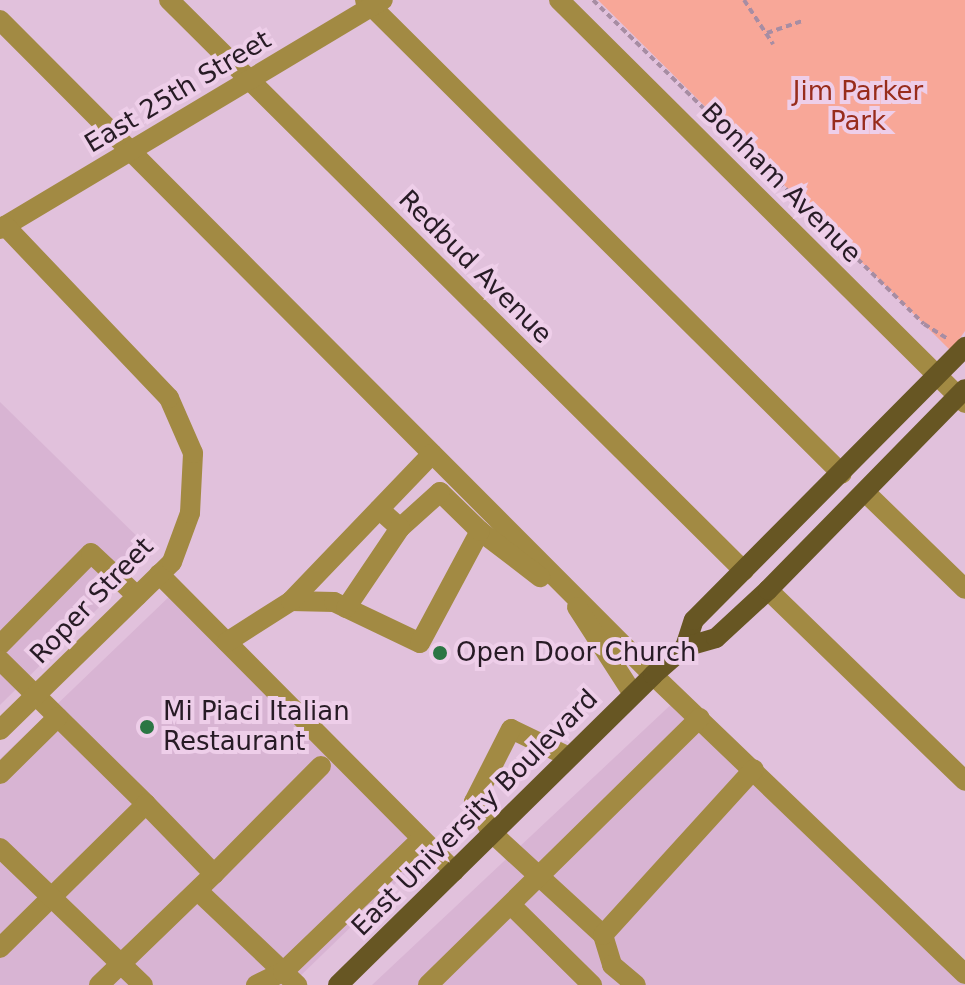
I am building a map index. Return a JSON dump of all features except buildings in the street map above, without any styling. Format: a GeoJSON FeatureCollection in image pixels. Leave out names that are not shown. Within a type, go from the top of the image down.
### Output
{"type":"FeatureCollection","features":[{"type":"Feature","properties":{"kind":"main road","name":"East University Boulevard"},"geometry":{"type":"LineString","coordinates":[[685,647],[694,620],[939,377],[961,339]]}},
{"type":"Feature","properties":{"kind":"main road","name":"East University Boulevard"},"geometry":{"type":"LineString","coordinates":[[338,985],[653,675],[685,647],[716,638],[963,397]]}},
{"type":"Feature","properties":{"kind":"street","name":"Redbud Avenue"},"geometry":{"type":"LineString","coordinates":[[169,0],[744,571]]}},
{"type":"Feature","properties":{"kind":"street","name":"Bonham Avenue"},"geometry":{"type":"LineString","coordinates":[[559,0],[939,377],[963,397]]}},
{"type":"Feature","properties":{"kind":"street","name":"East 25th Street"},"geometry":{"type":"LineString","coordinates":[[2,227],[373,2]]}},
{"type":"Feature","properties":{"kind":"street"},"geometry":{"type":"LineString","coordinates":[[373,2],[842,474]]}},
{"type":"Feature","properties":{"kind":"street"},"geometry":{"type":"LineString","coordinates":[[0,20],[128,152],[653,675],[965,974]]}},
{"type":"Feature","properties":{"kind":"street","name":"Roper Street"},"geometry":{"type":"LineString","coordinates":[[0,730],[172,562],[190,513],[193,453],[169,398],[2,227]]}},
{"type":"Feature","properties":{"kind":"street"},"geometry":{"type":"LineString","coordinates":[[227,642],[291,601],[432,454]]}},
{"type":"Feature","properties":{"kind":"street"},"geometry":{"type":"LineString","coordinates":[[346,608],[400,528],[440,492],[480,531],[559,592],[568,590]]}},
{"type":"Feature","properties":{"kind":"street"},"geometry":{"type":"LineString","coordinates":[[865,492],[965,589]]}},
{"type":"Feature","properties":{"kind":"street"},"geometry":{"type":"LineString","coordinates":[[379,509],[400,528]]}},
{"type":"Feature","properties":{"kind":"street"},"geometry":{"type":"LineString","coordinates":[[291,601],[334,602],[420,643],[480,531]]}},
{"type":"Feature","properties":{"kind":"street"},"geometry":{"type":"LineString","coordinates":[[0,645],[91,553],[137,596]]}},
{"type":"Feature","properties":{"kind":"street"},"geometry":{"type":"LineString","coordinates":[[159,574],[454,871]]}},
{"type":"Feature","properties":{"kind":"street"},"geometry":{"type":"LineString","coordinates":[[568,590],[592,636],[633,694]]}},
{"type":"Feature","properties":{"kind":"street"},"geometry":{"type":"LineString","coordinates":[[768,590],[965,781]]}},
{"type":"Feature","properties":{"kind":"street"},"geometry":{"type":"LineString","coordinates":[[0,660],[214,874]]}},
{"type":"Feature","properties":{"kind":"street"},"geometry":{"type":"LineString","coordinates":[[0,774],[58,717]]}},
{"type":"Feature","properties":{"kind":"street"},"geometry":{"type":"LineString","coordinates":[[428,985],[700,718]]}},
{"type":"Feature","properties":{"kind":"street"},"geometry":{"type":"LineString","coordinates":[[569,757],[511,729],[474,802],[492,833],[541,872],[603,935],[612,965],[636,985]]}},
{"type":"Feature","properties":{"kind":"street"},"geometry":{"type":"LineString","coordinates":[[99,985],[198,891],[321,766]]}},
{"type":"Feature","properties":{"kind":"street"},"geometry":{"type":"LineString","coordinates":[[603,935],[754,769]]}},
{"type":"Feature","properties":{"kind":"street"},"geometry":{"type":"LineString","coordinates":[[0,948],[146,804]]}},
{"type":"Feature","properties":{"kind":"street"},"geometry":{"type":"LineString","coordinates":[[256,985],[290,978],[421,839]]}},
{"type":"Feature","properties":{"kind":"street"},"geometry":{"type":"LineString","coordinates":[[0,848],[143,985]]}},
{"type":"Feature","properties":{"kind":"street"},"geometry":{"type":"LineString","coordinates":[[198,891],[290,978]]}},
{"type":"Feature","properties":{"kind":"street"},"geometry":{"type":"LineString","coordinates":[[511,905],[595,985],[612,965]]}},
{"type":"Feature","properties":{"kind":"path"},"geometry":{"type":"LineString","coordinates":[[593,0],[924,324],[950,340],[961,339]]}},
{"type":"Feature","properties":{"kind":"path"},"geometry":{"type":"LineString","coordinates":[[744,0],[773,44]]}},
{"type":"Feature","properties":{"kind":"path"},"geometry":{"type":"LineString","coordinates":[[767,33],[804,20]]}},
{"type":"Feature","properties":{"kind":"shaded area"},"geometry":{"type":"Polygon","coordinates":[[[0,402],[154,553],[0,705],[0,402]]]}},
{"type":"Feature","properties":{"kind":"shaded area"},"geometry":{"type":"Polygon","coordinates":[[[173,593],[426,854],[291,985],[0,985],[0,759],[173,593]]]}},
{"type":"Feature","properties":{"kind":"shaded area"},"geometry":{"type":"Polygon","coordinates":[[[678,698],[965,974],[965,985],[372,985],[678,698]]]}},
{"type":"Feature","properties":{"kind":"green space","name":"Jim Parker Park"},"geometry":{"type":"Polygon","coordinates":[[[598,0],[965,0],[965,331],[951,351],[598,0]]]}},
{"type":"Feature","properties":{"kind":"place","name":"Open Door Church"},"geometry":{"type":"Point","coordinates":[440,653]}},
{"type":"Feature","properties":{"kind":"place","name":"Mi Piaci Italian Restaurant"},"geometry":{"type":"Point","coordinates":[147,727]}}]}
